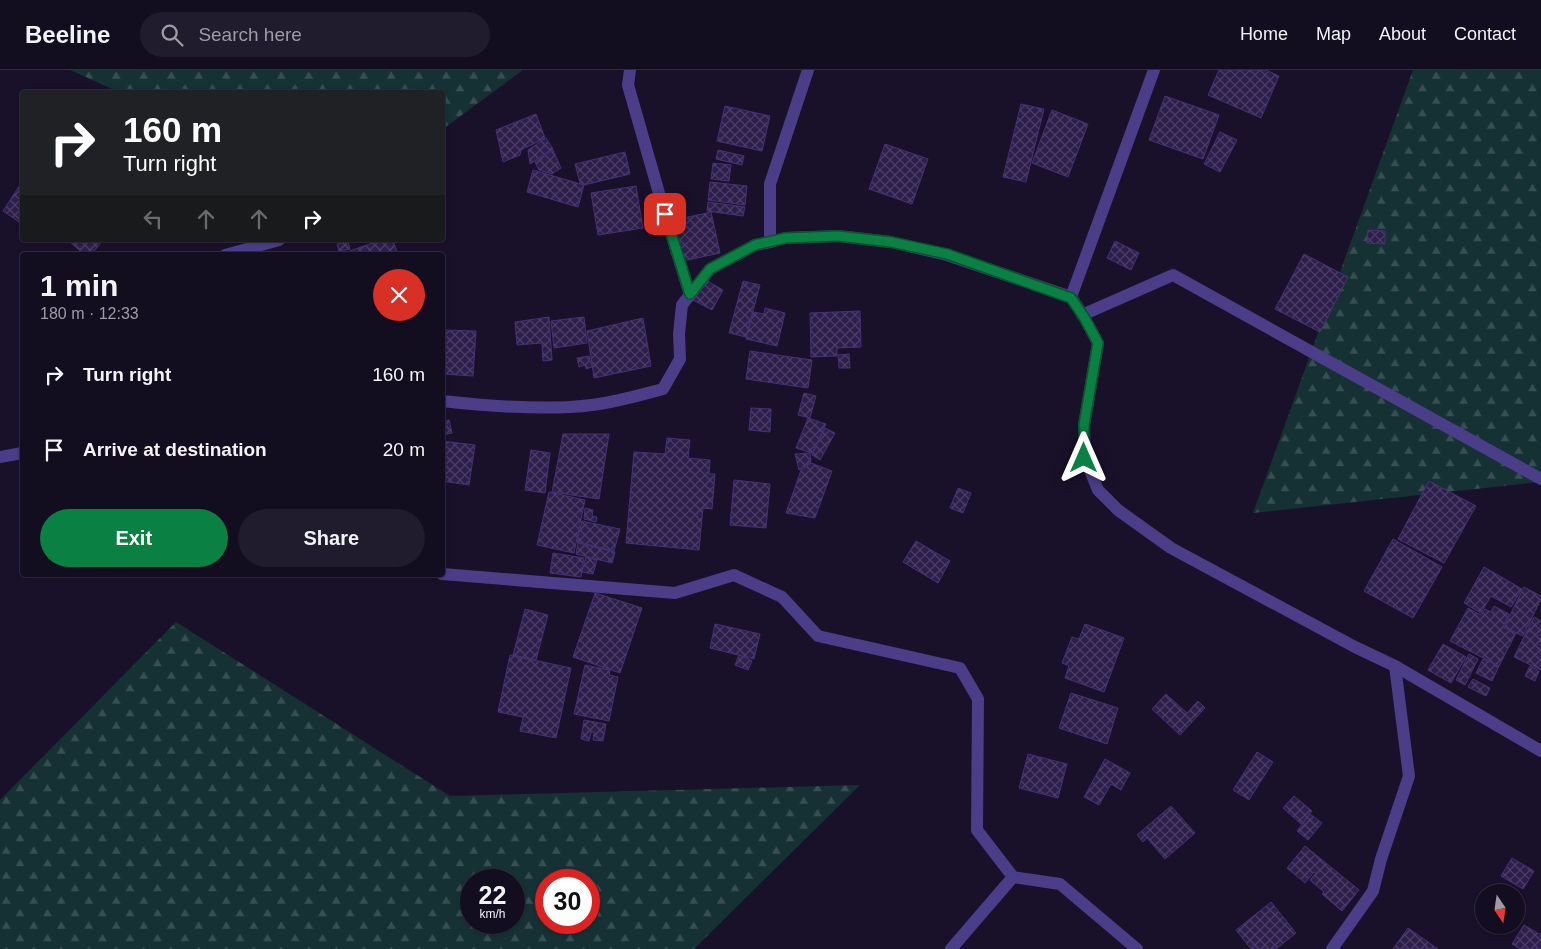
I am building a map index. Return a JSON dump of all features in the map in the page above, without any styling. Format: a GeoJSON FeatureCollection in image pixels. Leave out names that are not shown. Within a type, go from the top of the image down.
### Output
{"type":"FeatureCollection","features":[{"type":"Feature","properties":{"kind":"street"},"geometry":{"type":"LineString","coordinates":[[630,70],[628,85],[690,294]]}},
{"type":"Feature","properties":{"kind":"street"},"geometry":{"type":"LineString","coordinates":[[770,242],[770,184],[808,70]]}},
{"type":"Feature","properties":{"kind":"street"},"geometry":{"type":"LineString","coordinates":[[1071,298],[1154,70]]}},
{"type":"Feature","properties":{"kind":"street"},"geometry":{"type":"LineString","coordinates":[[445,401],[553,407],[592,405],[664,389],[680,359],[679,334],[682,304],[710,269],[755,245],[786,238],[838,236],[891,242],[947,254],[1071,298],[1098,343],[1084,425],[1084,458],[1098,490],[1118,510],[1171,548],[1355,647],[1396,666],[1541,751]]}},
{"type":"Feature","properties":{"kind":"street"},"geometry":{"type":"LineString","coordinates":[[236,252],[272,242]]}},
{"type":"Feature","properties":{"kind":"street"},"geometry":{"type":"LineString","coordinates":[[1082,315],[1173,275],[1541,479]]}},
{"type":"Feature","properties":{"kind":"street"},"geometry":{"type":"LineString","coordinates":[[0,457],[20,454]]}},
{"type":"Feature","properties":{"kind":"street"},"geometry":{"type":"LineString","coordinates":[[445,574],[675,594],[734,575],[782,597],[818,636],[960,668],[978,699],[977,830],[1013,877],[1060,884],[1136,949]]}},
{"type":"Feature","properties":{"kind":"street"},"geometry":{"type":"LineString","coordinates":[[1332,949],[1373,891],[1381,859],[1409,776],[1396,666]]}},
{"type":"Feature","properties":{"kind":"street"},"geometry":{"type":"LineString","coordinates":[[950,949],[1013,877]]}},
{"type":"Feature","properties":{"kind":"green space"},"geometry":{"type":"Polygon","coordinates":[[[70,70],[523,70],[445,128],[445,90],[115,90],[70,70]]]}},
{"type":"Feature","properties":{"kind":"green space"},"geometry":{"type":"Polygon","coordinates":[[[1413,70],[1541,70],[1541,482],[1253,513],[1413,70]]]}},
{"type":"Feature","properties":{"kind":"green space"},"geometry":{"type":"Polygon","coordinates":[[[176,622],[450,796],[860,785],[694,949],[0,949],[0,800],[176,622]]]}},
{"type":"Feature","properties":{"kind":"building"},"geometry":{"type":"Polygon","coordinates":[[[1219,70],[1266,70],[1279,76],[1261,118],[1208,95],[1219,70]]]}},
{"type":"Feature","properties":{"kind":"building"},"geometry":{"type":"Polygon","coordinates":[[[1165,96],[1219,115],[1203,159],[1149,140],[1165,96]]]}},
{"type":"Feature","properties":{"kind":"building"},"geometry":{"type":"Polygon","coordinates":[[[1021,104],[1044,109],[1026,182],[1003,177],[1021,104]]]}},
{"type":"Feature","properties":{"kind":"building"},"geometry":{"type":"Polygon","coordinates":[[[725,106],[770,116],[762,151],[717,141],[725,106]]]}},
{"type":"Feature","properties":{"kind":"building"},"geometry":{"type":"Polygon","coordinates":[[[1052,110],[1088,124],[1068,177],[1032,163],[1052,110]]]}},
{"type":"Feature","properties":{"kind":"building"},"geometry":{"type":"Polygon","coordinates":[[[536,114],[545,138],[521,150],[520,155],[503,162],[496,130],[536,114]]]}},
{"type":"Feature","properties":{"kind":"building"},"geometry":{"type":"Polygon","coordinates":[[[1220,132],[1237,140],[1220,172],[1204,164],[1220,132]]]}},
{"type":"Feature","properties":{"kind":"building"},"geometry":{"type":"Polygon","coordinates":[[[546,138],[553,149],[530,164],[528,150],[546,138]]]}},
{"type":"Feature","properties":{"kind":"building"},"geometry":{"type":"Polygon","coordinates":[[[885,144],[928,159],[912,204],[869,189],[885,144]]]}},
{"type":"Feature","properties":{"kind":"building"},"geometry":{"type":"Polygon","coordinates":[[[553,150],[561,168],[552,174],[539,170],[535,162],[553,150]]]}},
{"type":"Feature","properties":{"kind":"building"},"geometry":{"type":"Polygon","coordinates":[[[718,150],[744,156],[742,165],[716,159],[718,150]]]}},
{"type":"Feature","properties":{"kind":"building"},"geometry":{"type":"Polygon","coordinates":[[[625,152],[630,174],[584,185],[580,183],[575,164],[625,152]]]}},
{"type":"Feature","properties":{"kind":"building"},"geometry":{"type":"Polygon","coordinates":[[[713,163],[731,165],[729,181],[711,179],[713,163]]]}},
{"type":"Feature","properties":{"kind":"building"},"geometry":{"type":"Polygon","coordinates":[[[533,170],[584,185],[578,207],[527,192],[533,170]]]}},
{"type":"Feature","properties":{"kind":"building"},"geometry":{"type":"Polygon","coordinates":[[[710,182],[747,186],[745,205],[708,200],[710,182]]]}},
{"type":"Feature","properties":{"kind":"building"},"geometry":{"type":"Polygon","coordinates":[[[20,185],[20,223],[3,211],[20,185]]]}},
{"type":"Feature","properties":{"kind":"building"},"geometry":{"type":"Polygon","coordinates":[[[636,186],[643,228],[598,235],[591,193],[636,186]]]}},
{"type":"Feature","properties":{"kind":"building"},"geometry":{"type":"Polygon","coordinates":[[[708,202],[745,207],[743,216],[707,211],[708,202]]]}},
{"type":"Feature","properties":{"kind":"building"},"geometry":{"type":"Polygon","coordinates":[[[711,212],[720,253],[683,261],[674,220],[711,212]]]}},
{"type":"Feature","properties":{"kind":"building"},"geometry":{"type":"Polygon","coordinates":[[[1368,230],[1385,231],[1385,244],[1367,243],[1368,230]]]}},
{"type":"Feature","properties":{"kind":"building"},"geometry":{"type":"Polygon","coordinates":[[[1115,241],[1139,253],[1131,270],[1107,258],[1115,241]]]}},
{"type":"Feature","properties":{"kind":"building"},"geometry":{"type":"Polygon","coordinates":[[[70,242],[101,242],[93,252],[82,252],[70,242]]]}},
{"type":"Feature","properties":{"kind":"building"},"geometry":{"type":"Polygon","coordinates":[[[348,242],[350,249],[339,251],[337,244],[348,242]]]}},
{"type":"Feature","properties":{"kind":"building"},"geometry":{"type":"Polygon","coordinates":[[[375,242],[394,242],[397,252],[347,252],[375,242]]]}},
{"type":"Feature","properties":{"kind":"building"},"geometry":{"type":"Polygon","coordinates":[[[1304,254],[1348,277],[1320,332],[1275,309],[1304,254]]]}},
{"type":"Feature","properties":{"kind":"building"},"geometry":{"type":"Polygon","coordinates":[[[704,279],[723,290],[712,310],[693,300],[704,279]]]}},
{"type":"Feature","properties":{"kind":"building"},"geometry":{"type":"Polygon","coordinates":[[[743,281],[760,285],[746,337],[729,333],[743,281]]]}},
{"type":"Feature","properties":{"kind":"building"},"geometry":{"type":"Polygon","coordinates":[[[765,308],[785,313],[777,346],[746,339],[753,312],[764,314],[765,308]]]}},
{"type":"Feature","properties":{"kind":"building"},"geometry":{"type":"Polygon","coordinates":[[[860,311],[861,347],[837,348],[837,356],[811,357],[810,313],[860,311]]]}},
{"type":"Feature","properties":{"kind":"building"},"geometry":{"type":"Polygon","coordinates":[[[549,317],[552,360],[543,361],[542,343],[517,345],[515,322],[549,317]]]}},
{"type":"Feature","properties":{"kind":"building"},"geometry":{"type":"Polygon","coordinates":[[[584,317],[587,343],[554,348],[551,321],[584,317]]]}},
{"type":"Feature","properties":{"kind":"building"},"geometry":{"type":"Polygon","coordinates":[[[643,318],[651,366],[594,378],[587,331],[643,318]]]}},
{"type":"Feature","properties":{"kind":"building"},"geometry":{"type":"Polygon","coordinates":[[[445,330],[476,331],[473,376],[445,374],[445,330]]]}},
{"type":"Feature","properties":{"kind":"building"},"geometry":{"type":"Polygon","coordinates":[[[750,351],[812,360],[808,388],[746,379],[750,351]]]}},
{"type":"Feature","properties":{"kind":"building"},"geometry":{"type":"Polygon","coordinates":[[[849,354],[850,368],[839,368],[838,355],[849,354]]]}},
{"type":"Feature","properties":{"kind":"building"},"geometry":{"type":"Polygon","coordinates":[[[589,356],[592,367],[586,369],[585,365],[579,367],[577,358],[589,356]]]}},
{"type":"Feature","properties":{"kind":"building"},"geometry":{"type":"Polygon","coordinates":[[[804,393],[816,396],[810,418],[798,415],[804,393]]]}},
{"type":"Feature","properties":{"kind":"building"},"geometry":{"type":"Polygon","coordinates":[[[751,408],[771,409],[770,432],[749,430],[751,408]]]}},
{"type":"Feature","properties":{"kind":"building"},"geometry":{"type":"Polygon","coordinates":[[[808,418],[826,424],[812,453],[796,448],[808,418]]]}},
{"type":"Feature","properties":{"kind":"building"},"geometry":{"type":"Polygon","coordinates":[[[449,420],[452,433],[445,434],[445,421],[449,420]]]}},
{"type":"Feature","properties":{"kind":"building"},"geometry":{"type":"Polygon","coordinates":[[[825,428],[835,433],[820,460],[812,455],[825,428]]]}},
{"type":"Feature","properties":{"kind":"building"},"geometry":{"type":"Polygon","coordinates":[[[563,434],[609,434],[599,499],[552,492],[563,434]]]}},
{"type":"Feature","properties":{"kind":"building"},"geometry":{"type":"Polygon","coordinates":[[[667,438],[690,440],[688,458],[710,460],[709,474],[715,474],[712,509],[703,508],[699,550],[626,543],[634,452],[665,454],[667,438]]]}},
{"type":"Feature","properties":{"kind":"building"},"geometry":{"type":"Polygon","coordinates":[[[445,441],[475,445],[469,485],[445,481],[445,441]]]}},
{"type":"Feature","properties":{"kind":"building"},"geometry":{"type":"Polygon","coordinates":[[[531,450],[550,453],[545,493],[525,490],[531,450]]]}},
{"type":"Feature","properties":{"kind":"building"},"geometry":{"type":"Polygon","coordinates":[[[810,453],[811,462],[799,470],[795,454],[810,453]]]}},
{"type":"Feature","properties":{"kind":"building"},"geometry":{"type":"Polygon","coordinates":[[[811,463],[832,471],[815,518],[786,513],[801,470],[811,463]]]}},
{"type":"Feature","properties":{"kind":"building"},"geometry":{"type":"Polygon","coordinates":[[[734,480],[770,484],[766,528],[730,525],[734,480]]]}},
{"type":"Feature","properties":{"kind":"building"},"geometry":{"type":"Polygon","coordinates":[[[1429,481],[1476,506],[1444,563],[1398,539],[1429,481]]]}},
{"type":"Feature","properties":{"kind":"building"},"geometry":{"type":"Polygon","coordinates":[[[958,488],[971,493],[963,513],[950,508],[958,488]]]}},
{"type":"Feature","properties":{"kind":"building"},"geometry":{"type":"Polygon","coordinates":[[[549,492],[585,500],[574,553],[537,545],[549,492]]]}},
{"type":"Feature","properties":{"kind":"building"},"geometry":{"type":"Polygon","coordinates":[[[585,508],[593,510],[592,516],[597,517],[596,522],[584,519],[585,508]]]}},
{"type":"Feature","properties":{"kind":"building"},"geometry":{"type":"Polygon","coordinates":[[[582,521],[620,529],[614,551],[577,542],[582,521]]]}},
{"type":"Feature","properties":{"kind":"building"},"geometry":{"type":"Polygon","coordinates":[[[1393,539],[1442,567],[1413,618],[1364,591],[1393,539]]]}},
{"type":"Feature","properties":{"kind":"building"},"geometry":{"type":"Polygon","coordinates":[[[916,541],[950,561],[938,583],[903,562],[916,541]]]}},
{"type":"Feature","properties":{"kind":"building"},"geometry":{"type":"Polygon","coordinates":[[[578,543],[615,552],[612,563],[576,554],[578,543]]]}},
{"type":"Feature","properties":{"kind":"building"},"geometry":{"type":"Polygon","coordinates":[[[553,553],[584,558],[581,577],[550,573],[553,553]]]}},
{"type":"Feature","properties":{"kind":"building"},"geometry":{"type":"Polygon","coordinates":[[[586,557],[597,560],[593,574],[582,572],[586,557]]]}},
{"type":"Feature","properties":{"kind":"building"},"geometry":{"type":"Polygon","coordinates":[[[1484,567],[1522,589],[1511,607],[1491,596],[1481,613],[1464,603],[1484,567]]]}},
{"type":"Feature","properties":{"kind":"building"},"geometry":{"type":"Polygon","coordinates":[[[1524,587],[1541,596],[1541,599],[1523,636],[1504,627],[1524,587]]]}},
{"type":"Feature","properties":{"kind":"building"},"geometry":{"type":"Polygon","coordinates":[[[595,593],[642,608],[620,673],[573,657],[595,593]]]}},
{"type":"Feature","properties":{"kind":"building"},"geometry":{"type":"Polygon","coordinates":[[[1494,606],[1509,614],[1503,627],[1516,633],[1499,666],[1450,641],[1468,608],[1481,615],[1485,609],[1491,612],[1494,606]]]}},
{"type":"Feature","properties":{"kind":"building"},"geometry":{"type":"Polygon","coordinates":[[[525,609],[548,615],[536,660],[513,655],[525,609]]]}},
{"type":"Feature","properties":{"kind":"building"},"geometry":{"type":"Polygon","coordinates":[[[1534,617],[1541,621],[1541,670],[1514,657],[1534,617]]]}},
{"type":"Feature","properties":{"kind":"building"},"geometry":{"type":"Polygon","coordinates":[[[715,624],[760,634],[754,659],[710,648],[715,624]]]}},
{"type":"Feature","properties":{"kind":"building"},"geometry":{"type":"Polygon","coordinates":[[[1085,624],[1124,638],[1104,692],[1065,678],[1069,666],[1062,663],[1072,637],[1079,639],[1085,624]]]}},
{"type":"Feature","properties":{"kind":"building"},"geometry":{"type":"Polygon","coordinates":[[[1443,644],[1466,657],[1451,683],[1428,670],[1443,644]]]}},
{"type":"Feature","properties":{"kind":"building"},"geometry":{"type":"Polygon","coordinates":[[[1469,654],[1478,659],[1465,685],[1456,680],[1469,654]]]}},
{"type":"Feature","properties":{"kind":"building"},"geometry":{"type":"Polygon","coordinates":[[[510,655],[571,668],[556,738],[520,731],[523,717],[498,712],[510,655]]]}},
{"type":"Feature","properties":{"kind":"building"},"geometry":{"type":"Polygon","coordinates":[[[739,655],[752,661],[748,670],[735,665],[739,655]]]}},
{"type":"Feature","properties":{"kind":"building"},"geometry":{"type":"Polygon","coordinates":[[[1483,659],[1499,666],[1492,681],[1476,673],[1483,659]]]}},
{"type":"Feature","properties":{"kind":"building"},"geometry":{"type":"Polygon","coordinates":[[[585,665],[610,670],[609,675],[618,677],[609,721],[574,714],[585,665]]]}},
{"type":"Feature","properties":{"kind":"building"},"geometry":{"type":"Polygon","coordinates":[[[1530,666],[1539,671],[1535,681],[1525,676],[1530,666]]]}},
{"type":"Feature","properties":{"kind":"building"},"geometry":{"type":"Polygon","coordinates":[[[1473,679],[1490,688],[1486,696],[1468,687],[1473,679]]]}},
{"type":"Feature","properties":{"kind":"building"},"geometry":{"type":"Polygon","coordinates":[[[1071,693],[1118,708],[1107,744],[1059,728],[1071,693]]]}},
{"type":"Feature","properties":{"kind":"building"},"geometry":{"type":"Polygon","coordinates":[[[1166,694],[1187,713],[1198,701],[1205,708],[1180,735],[1152,709],[1166,694]]]}},
{"type":"Feature","properties":{"kind":"building"},"geometry":{"type":"Polygon","coordinates":[[[584,720],[606,724],[603,741],[593,740],[594,732],[591,732],[589,741],[581,739],[584,720]]]}},
{"type":"Feature","properties":{"kind":"building"},"geometry":{"type":"Polygon","coordinates":[[[1257,752],[1273,762],[1249,800],[1233,790],[1257,752]]]}},
{"type":"Feature","properties":{"kind":"building"},"geometry":{"type":"Polygon","coordinates":[[[1028,754],[1067,764],[1058,798],[1019,788],[1028,754]]]}},
{"type":"Feature","properties":{"kind":"building"},"geometry":{"type":"Polygon","coordinates":[[[1105,759],[1130,773],[1121,790],[1111,784],[1099,805],[1084,797],[1105,759]]]}},
{"type":"Feature","properties":{"kind":"building"},"geometry":{"type":"Polygon","coordinates":[[[1294,796],[1312,811],[1301,824],[1283,808],[1294,796]]]}},
{"type":"Feature","properties":{"kind":"building"},"geometry":{"type":"Polygon","coordinates":[[[1171,806],[1195,833],[1165,859],[1147,838],[1143,842],[1137,835],[1171,806]]]}},
{"type":"Feature","properties":{"kind":"building"},"geometry":{"type":"Polygon","coordinates":[[[1310,814],[1322,823],[1308,840],[1297,831],[1310,814]]]}},
{"type":"Feature","properties":{"kind":"building"},"geometry":{"type":"Polygon","coordinates":[[[1305,846],[1359,890],[1342,911],[1322,894],[1324,892],[1310,880],[1316,873],[1314,872],[1305,883],[1287,868],[1305,846]]]}},
{"type":"Feature","properties":{"kind":"building"},"geometry":{"type":"Polygon","coordinates":[[[1512,858],[1534,871],[1525,886],[1525,884],[1515,884],[1501,876],[1512,858]]]}},
{"type":"Feature","properties":{"kind":"building"},"geometry":{"type":"Polygon","coordinates":[[[1271,902],[1296,933],[1276,949],[1251,949],[1236,930],[1271,902]]]}},
{"type":"Feature","properties":{"kind":"building"},"geometry":{"type":"Polygon","coordinates":[[[1525,926],[1541,935],[1541,949],[1520,949],[1512,944],[1518,934],[1525,934],[1525,926]]]}},
{"type":"Feature","properties":{"kind":"building"},"geometry":{"type":"Polygon","coordinates":[[[1408,928],[1438,949],[1393,949],[1408,928]]]}},
{"type":"Feature","properties":{"kind":"route"},"geometry":{"type":"LineString","coordinates":[[665,214],[690,294],[710,269],[755,245],[786,238],[838,236],[891,242],[947,254],[1071,298],[1098,343],[1084,425],[1084,458]]}}]}
